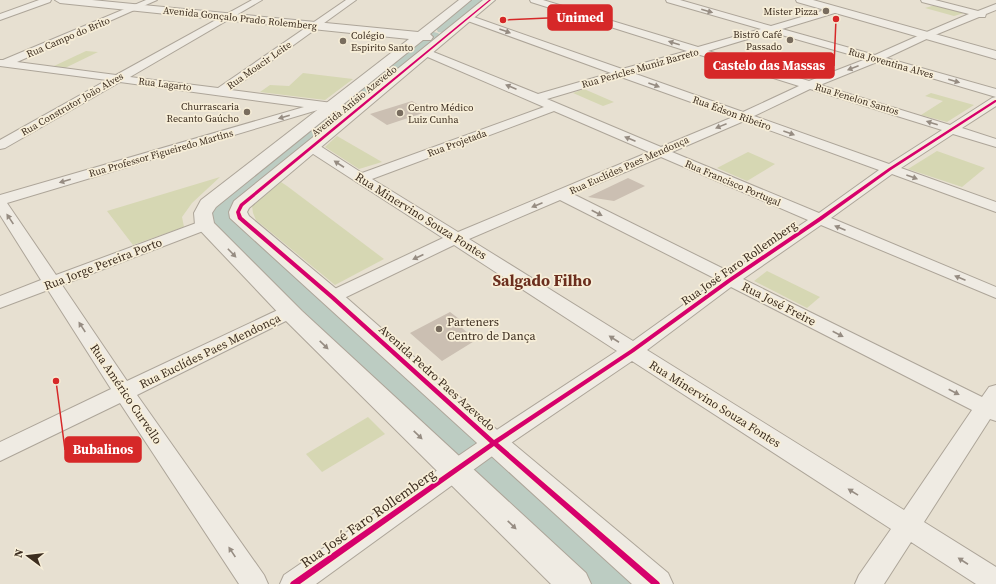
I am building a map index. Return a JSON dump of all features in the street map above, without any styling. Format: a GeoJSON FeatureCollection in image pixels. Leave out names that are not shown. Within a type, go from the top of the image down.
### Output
{"type":"FeatureCollection","features":[{"type":"Feature","properties":{"kind":"street"},"geometry":{"type":"LineString","coordinates":[[0,17],[47,0]]}},
{"type":"Feature","properties":{"kind":"street","name":"Avenida Gonçalo Prado Rolemberg"},"geometry":{"type":"LineString","coordinates":[[60,0],[144,4],[424,33],[442,39]]}},
{"type":"Feature","properties":{"kind":"street","name":"Avenida Gonçalo Prado Rolemberg"},"geometry":{"type":"LineString","coordinates":[[125,0],[144,4]]}},
{"type":"Feature","properties":{"kind":"street","name":"Rua Construtor João Alves"},"geometry":{"type":"LineString","coordinates":[[0,145],[258,0]]}},
{"type":"Feature","properties":{"kind":"street","name":"Rua Moacir Leite"},"geometry":{"type":"LineString","coordinates":[[222,91],[352,0]]}},
{"type":"Feature","properties":{"kind":"street","name":"Avenida Anísio Azevedo"},"geometry":{"type":"LineString","coordinates":[[240,218],[238,212],[241,205],[312,147],[339,108],[424,33],[466,0]]}},
{"type":"Feature","properties":{"kind":"street","name":"Avenida Anísio Azevedo"},"geometry":{"type":"LineString","coordinates":[[205,225],[203,213],[208,204],[339,108],[427,53],[490,0]]}},
{"type":"Feature","properties":{"kind":"street","name":"Rua Fenelon Santos"},"geometry":{"type":"LineString","coordinates":[[534,0],[996,143]]}},
{"type":"Feature","properties":{"kind":"street","name":"Rua Joventina Alves"},"geometry":{"type":"LineString","coordinates":[[670,0],[996,93]]}},
{"type":"Feature","properties":{"kind":"street"},"geometry":{"type":"LineString","coordinates":[[801,0],[930,35],[996,50]]}},
{"type":"Feature","properties":{"kind":"street"},"geometry":{"type":"LineString","coordinates":[[818,0],[996,55]]}},
{"type":"Feature","properties":{"kind":"street"},"geometry":{"type":"LineString","coordinates":[[925,0],[996,18]]}},
{"type":"Feature","properties":{"kind":"street","name":"Rua Campo do Brito"},"geometry":{"type":"LineString","coordinates":[[2,64],[144,4]]}},
{"type":"Feature","properties":{"kind":"street","name":"Rua Euclídes Paes Mendonça"},"geometry":{"type":"LineString","coordinates":[[332,297],[457,238],[562,195],[743,117],[810,85],[876,59],[996,7]]}},
{"type":"Feature","properties":{"kind":"street","name":"Rua Pericles Muniz Barreto"},"geometry":{"type":"LineString","coordinates":[[537,98],[623,74],[835,10]]}},
{"type":"Feature","properties":{"kind":"street","name":"Rua Édson Ribeiro"},"geometry":{"type":"LineString","coordinates":[[468,18],[996,207]]}},
{"type":"Feature","properties":{"kind":"street","name":"Rua Francisco Portugal"},"geometry":{"type":"LineString","coordinates":[[427,53],[537,98],[554,107],[996,293]]}},
{"type":"Feature","properties":{"kind":"street","name":"Rua Lagarto"},"geometry":{"type":"LineString","coordinates":[[2,64],[222,91],[339,108]]}},
{"type":"Feature","properties":{"kind":"street","name":"Rua José Faro Rollemberg"},"geometry":{"type":"LineString","coordinates":[[294,584],[475,457],[632,351],[730,280],[890,169],[996,102]]}},
{"type":"Feature","properties":{"kind":"street","name":"Rua Projetada"},"geometry":{"type":"LineString","coordinates":[[361,178],[554,107]]}},
{"type":"Feature","properties":{"kind":"street","name":"Rua Professor Figueiredo Martins"},"geometry":{"type":"LineString","coordinates":[[0,202],[339,108]]}},
{"type":"Feature","properties":{"kind":"street","name":"Rua Minervino Souza Fontes"},"geometry":{"type":"LineString","coordinates":[[312,147],[996,582]]}},
{"type":"Feature","properties":{"kind":"street","name":"Rua José Freire"},"geometry":{"type":"LineString","coordinates":[[562,195],[730,280],[993,404]]}},
{"type":"Feature","properties":{"kind":"street","name":"Rua Américo Curvello"},"geometry":{"type":"LineString","coordinates":[[0,202],[124,393],[254,584]]}},
{"type":"Feature","properties":{"kind":"street","name":"Avenida Pedro Paes Azevedo"},"geometry":{"type":"LineString","coordinates":[[240,218],[332,297],[475,457],[574,584]]}},
{"type":"Feature","properties":{"kind":"street","name":"Rua Jorge Pereira Porto"},"geometry":{"type":"LineString","coordinates":[[0,302],[205,225]]}},
{"type":"Feature","properties":{"kind":"street","name":"Avenida Pedro Paes Azevedo"},"geometry":{"type":"LineString","coordinates":[[205,225],[289,312],[475,457],[656,584]]}},
{"type":"Feature","properties":{"kind":"street","name":"Rua Euclídes Paes Mendonça"},"geometry":{"type":"LineString","coordinates":[[0,452],[289,312]]}},
{"type":"Feature","properties":{"kind":"street"},"geometry":{"type":"LineString","coordinates":[[869,584],[993,404]]}},
{"type":"Feature","properties":{"kind":"green space"},"geometry":{"type":"Polygon","coordinates":[[[935,5],[964,13],[954,16],[925,8],[935,5]]]}},
{"type":"Feature","properties":{"kind":"green space"},"geometry":{"type":"Polygon","coordinates":[[[86,51],[98,52],[65,68],[54,66],[86,51]]]}},
{"type":"Feature","properties":{"kind":"green space"},"geometry":{"type":"Polygon","coordinates":[[[303,73],[353,79],[325,100],[260,92],[270,85],[289,86],[303,73]]]}},
{"type":"Feature","properties":{"kind":"green space"},"geometry":{"type":"Polygon","coordinates":[[[584,89],[614,102],[603,106],[573,93],[584,89]]]}},
{"type":"Feature","properties":{"kind":"green space"},"geometry":{"type":"Polygon","coordinates":[[[931,93],[974,105],[947,122],[921,115],[943,101],[925,96],[931,93]]]}},
{"type":"Feature","properties":{"kind":"green space"},"geometry":{"type":"Polygon","coordinates":[[[337,136],[382,162],[359,169],[325,147],[337,136]]]}},
{"type":"Feature","properties":{"kind":"green space"},"geometry":{"type":"Polygon","coordinates":[[[937,151],[985,168],[962,187],[908,169],[937,151]]]}},
{"type":"Feature","properties":{"kind":"green space"},"geometry":{"type":"Polygon","coordinates":[[[748,152],[775,164],[747,181],[717,168],[748,152]]]}},
{"type":"Feature","properties":{"kind":"green space"},"geometry":{"type":"Polygon","coordinates":[[[220,177],[192,203],[182,217],[184,227],[133,245],[107,211],[220,177]]]}},
{"type":"Feature","properties":{"kind":"green space"},"geometry":{"type":"Polygon","coordinates":[[[281,182],[384,259],[335,285],[256,220],[252,206],[281,182]]]}},
{"type":"Feature","properties":{"kind":"green space"},"geometry":{"type":"Polygon","coordinates":[[[767,271],[820,297],[807,308],[754,281],[767,271]]]}},
{"type":"Feature","properties":{"kind":"green space"},"geometry":{"type":"Polygon","coordinates":[[[368,417],[385,434],[322,472],[306,454],[368,417]]]}},
{"type":"Feature","properties":{"kind":"building","name":"Centro Médico Luiz Cunha"},"geometry":{"type":"Polygon","coordinates":[[[412,101],[429,111],[387,125],[370,114],[412,101]]]}},
{"type":"Feature","properties":{"kind":"building"},"geometry":{"type":"Polygon","coordinates":[[[628,178],[645,186],[614,201],[588,197],[628,178]]]}},
{"type":"Feature","properties":{"kind":"building"},"geometry":{"type":"Polygon","coordinates":[[[450,312],[467,325],[462,328],[476,340],[442,361],[410,333],[450,312]]]}},
{"type":"Feature","properties":{"kind":"waterway"},"geometry":{"type":"LineString","coordinates":[[444,28],[478,0]]}},
{"type":"Feature","properties":{"kind":"waterway"},"geometry":{"type":"LineString","coordinates":[[429,34],[435,35]]}},
{"type":"Feature","properties":{"kind":"waterway"},"geometry":{"type":"LineString","coordinates":[[428,41],[232,199],[221,209],[220,216],[618,584]]}},
{"type":"Feature","properties":{"kind":"cycle path"},"geometry":{"type":"LineString","coordinates":[[490,0],[241,205],[238,212],[240,218],[332,297],[494,443],[656,584]]}},
{"type":"Feature","properties":{"kind":"cycle path"},"geometry":{"type":"LineString","coordinates":[[294,584],[494,443],[632,351],[730,280],[890,169],[996,101]]}},
{"type":"Feature","properties":{"kind":"place","name":"Mister Pizza"},"geometry":{"type":"Point","coordinates":[826,11]}},
{"type":"Feature","properties":{"kind":"place","name":"Castelo das Massas"},"geometry":{"type":"Point","coordinates":[836,19]}},
{"type":"Feature","properties":{"kind":"place","name":"Unimed"},"geometry":{"type":"Point","coordinates":[503,20]}},
{"type":"Feature","properties":{"kind":"place","name":"Bistrô Café Passado"},"geometry":{"type":"Point","coordinates":[790,40]}},
{"type":"Feature","properties":{"kind":"place","name":"Colégio Espirito Santo"},"geometry":{"type":"Point","coordinates":[343,41]}},
{"type":"Feature","properties":{"kind":"place","name":"Churrascaria Recanto Gaúcho"},"geometry":{"type":"Point","coordinates":[247,112]}},
{"type":"Feature","properties":{"kind":"place","name":"Centro Médico Luiz Cunha"},"geometry":{"type":"Point","coordinates":[400,113]}},
{"type":"Feature","properties":{"kind":"place","name":"Parteners Centro de Dança"},"geometry":{"type":"Point","coordinates":[439,329]}},
{"type":"Feature","properties":{"kind":"place","name":"Bubalinos"},"geometry":{"type":"Point","coordinates":[56,381]}},
{"type":"Feature","properties":{"kind":"district","name":"Salgado Filho"},"geometry":{"type":"Point","coordinates":[542,280]}}]}
